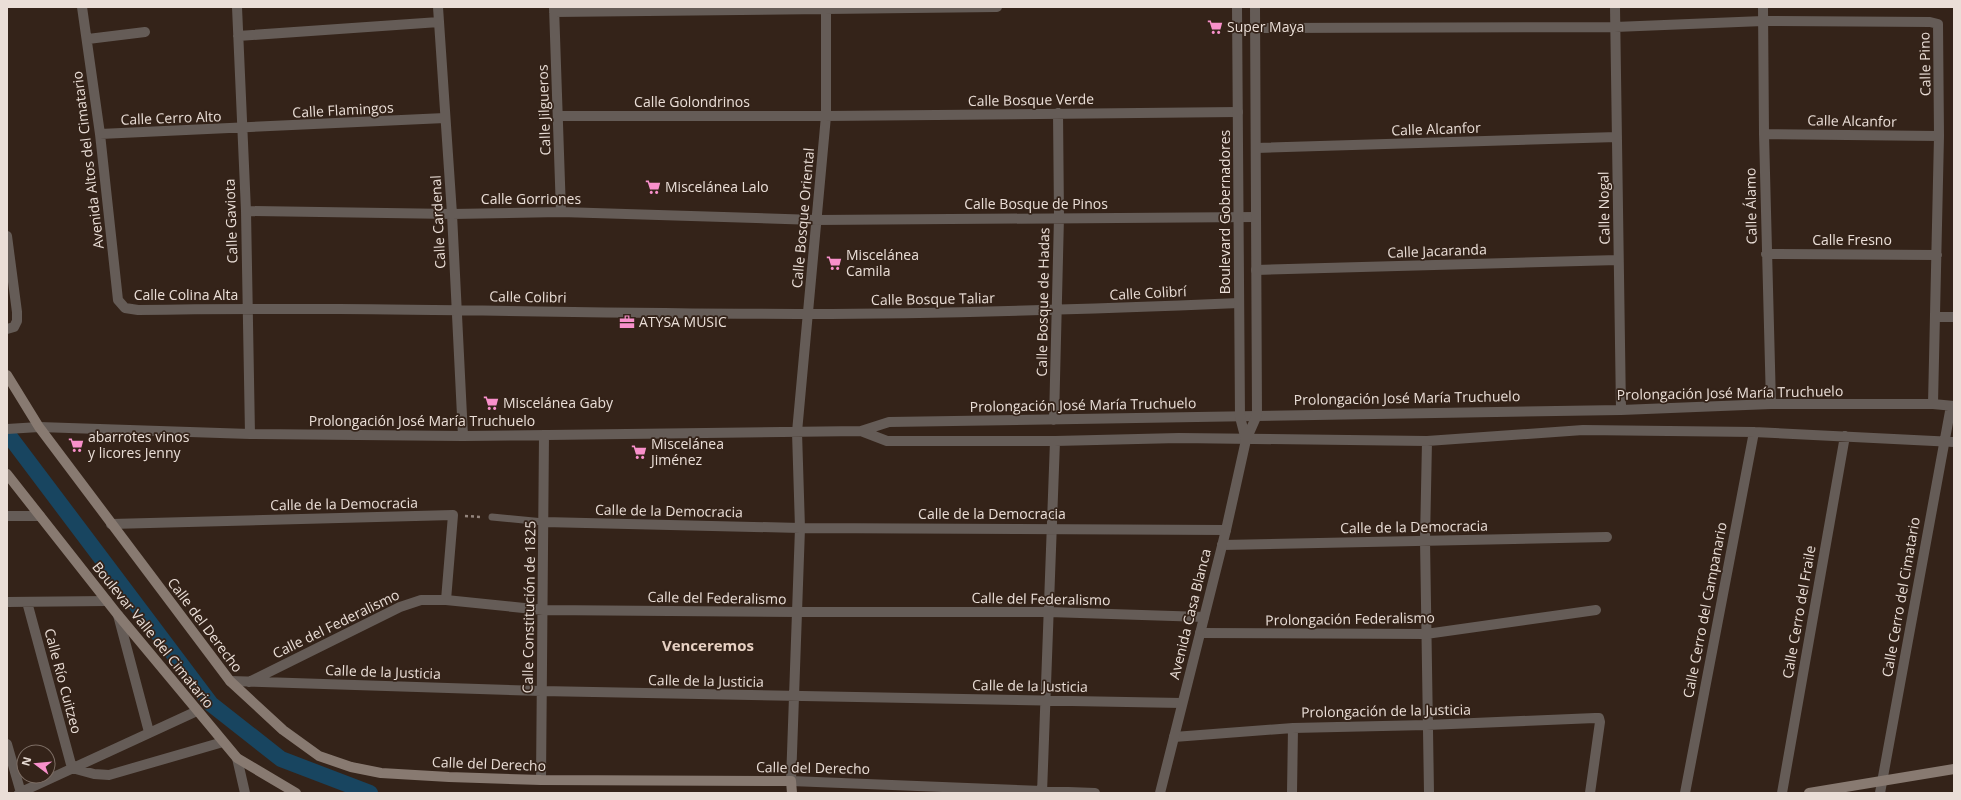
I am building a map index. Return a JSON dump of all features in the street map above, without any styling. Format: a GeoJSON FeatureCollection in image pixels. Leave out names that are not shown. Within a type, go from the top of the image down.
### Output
{"type":"FeatureCollection","features":[{"type":"Feature","properties":{"kind":"main road"},"geometry":{"type":"LineString","coordinates":[[7,375],[34,427]]}},
{"type":"Feature","properties":{"kind":"main road","name":"Calle del Derecho"},"geometry":{"type":"LineString","coordinates":[[34,427],[111,524],[230,681],[289,734],[319,756],[351,767],[382,773],[541,780],[791,781]]}},
{"type":"Feature","properties":{"kind":"main road","name":"Boulevar Valle del Cimatario"},"geometry":{"type":"LineString","coordinates":[[7,474],[118,615],[237,758],[296,793]]}},
{"type":"Feature","properties":{"kind":"main road"},"geometry":{"type":"LineString","coordinates":[[1809,793],[1954,769]]}},
{"type":"Feature","properties":{"kind":"main road"},"geometry":{"type":"LineString","coordinates":[[791,781],[792,793]]}},
{"type":"Feature","properties":{"kind":"street","name":"Avenida Altos del Cimatario"},"geometry":{"type":"LineString","coordinates":[[82,7],[88,39],[100,134],[118,300],[124,308]]}},
{"type":"Feature","properties":{"kind":"street","name":"Calle Gaviota"},"geometry":{"type":"LineString","coordinates":[[237,7],[246,211],[250,434]]}},
{"type":"Feature","properties":{"kind":"street","name":"Calle Cardenal"},"geometry":{"type":"LineString","coordinates":[[438,7],[452,214],[463,436]]}},
{"type":"Feature","properties":{"kind":"street"},"geometry":{"type":"LineString","coordinates":[[554,10],[997,7]]}},
{"type":"Feature","properties":{"kind":"street","name":"Boulevard Gobernadores"},"geometry":{"type":"LineString","coordinates":[[1237,7],[1240,417]]}},
{"type":"Feature","properties":{"kind":"street"},"geometry":{"type":"LineString","coordinates":[[1255,7],[1257,415]]}},
{"type":"Feature","properties":{"kind":"street","name":"Calle Nogal"},"geometry":{"type":"LineString","coordinates":[[1615,7],[1621,410]]}},
{"type":"Feature","properties":{"kind":"street","name":"Calle Álamo"},"geometry":{"type":"LineString","coordinates":[[1764,7],[1766,254],[1771,404]]}},
{"type":"Feature","properties":{"kind":"street","name":"Calle Bosque Oriental"},"geometry":{"type":"LineString","coordinates":[[791,781],[800,528],[797,432],[826,116],[826,8]]}},
{"type":"Feature","properties":{"kind":"street","name":"Calle Jilgueros"},"geometry":{"type":"LineString","coordinates":[[554,10],[561,212]]}},
{"type":"Feature","properties":{"kind":"street","name":"Calle Pino"},"geometry":{"type":"LineString","coordinates":[[1255,28],[1615,27],[1763,21],[1930,22],[1938,24],[1939,136],[1933,404]]}},
{"type":"Feature","properties":{"kind":"street"},"geometry":{"type":"LineString","coordinates":[[238,36],[439,22]]}},
{"type":"Feature","properties":{"kind":"street"},"geometry":{"type":"LineString","coordinates":[[88,39],[145,32]]}},
{"type":"Feature","properties":{"kind":"street","name":"Calle Bosque Verde"},"geometry":{"type":"LineString","coordinates":[[826,116],[1238,112]]}},
{"type":"Feature","properties":{"kind":"street","name":"Calle Bosque de Hadas"},"geometry":{"type":"LineString","coordinates":[[1054,420],[1058,311],[1058,113]]}},
{"type":"Feature","properties":{"kind":"street","name":"Calle Golondrinos"},"geometry":{"type":"LineString","coordinates":[[558,116],[826,116]]}},
{"type":"Feature","properties":{"kind":"street","name":"Calle Flamingos"},"geometry":{"type":"LineString","coordinates":[[242,129],[445,118]]}},
{"type":"Feature","properties":{"kind":"street","name":"Calle Cerro Alto"},"geometry":{"type":"LineString","coordinates":[[100,134],[242,129]]}},
{"type":"Feature","properties":{"kind":"street","name":"Calle Alcanfor"},"geometry":{"type":"LineString","coordinates":[[1764,134],[1939,136]]}},
{"type":"Feature","properties":{"kind":"street","name":"Calle Alcanfor"},"geometry":{"type":"LineString","coordinates":[[1256,148],[1617,138]]}},
{"type":"Feature","properties":{"kind":"street","name":"Calle Gorriones"},"geometry":{"type":"LineString","coordinates":[[246,211],[452,214],[561,212],[816,220]]}},
{"type":"Feature","properties":{"kind":"street","name":"Calle Bosque de Pinos"},"geometry":{"type":"LineString","coordinates":[[816,220],[1059,217],[1256,217]]}},
{"type":"Feature","properties":{"kind":"street"},"geometry":{"type":"LineString","coordinates":[[7,236],[17,312],[17,321],[14,327],[7,329]]}},
{"type":"Feature","properties":{"kind":"street","name":"Calle Fresno"},"geometry":{"type":"LineString","coordinates":[[1766,254],[1937,255]]}},
{"type":"Feature","properties":{"kind":"street","name":"Calle Jacaranda"},"geometry":{"type":"LineString","coordinates":[[1256,270],[1618,260]]}},
{"type":"Feature","properties":{"kind":"street","name":"Calle Colibrí"},"geometry":{"type":"LineString","coordinates":[[1058,311],[1239,303]]}},
{"type":"Feature","properties":{"kind":"street","name":"Calle Colina Alta"},"geometry":{"type":"LineString","coordinates":[[124,308],[138,310],[247,308]]}},
{"type":"Feature","properties":{"kind":"street","name":"Calle Colibri"},"geometry":{"type":"LineString","coordinates":[[247,308],[809,314]]}},
{"type":"Feature","properties":{"kind":"street","name":"Calle Bosque Taliar"},"geometry":{"type":"LineString","coordinates":[[809,314],[1058,311]]}},
{"type":"Feature","properties":{"kind":"street"},"geometry":{"type":"LineString","coordinates":[[1936,317],[1954,317]]}},
{"type":"Feature","properties":{"kind":"street","name":"Prolongación José María Truchuelo"},"geometry":{"type":"LineString","coordinates":[[7,429],[34,427],[250,434],[463,436],[861,431],[889,422],[1621,410],[1771,404],[1933,404],[1952,406]]}},
{"type":"Feature","properties":{"kind":"street","name":"Calle Cerro del Cimatario"},"geometry":{"type":"LineString","coordinates":[[1880,793],[1949,442],[1952,406]]}},
{"type":"Feature","properties":{"kind":"street","name":"Avenida Casa Blanca"},"geometry":{"type":"LineString","coordinates":[[1160,793],[1226,530],[1246,440],[1257,415]]}},
{"type":"Feature","properties":{"kind":"street","name":"Avenida Casa Blanca"},"geometry":{"type":"LineString","coordinates":[[1240,417],[1246,440]]}},
{"type":"Feature","properties":{"kind":"street","name":"Prolongación José María Truchuelo"},"geometry":{"type":"LineString","coordinates":[[861,431],[887,442],[1055,442],[1179,438],[1426,441],[1583,430],[1754,432]]}},
{"type":"Feature","properties":{"kind":"street"},"geometry":{"type":"LineString","coordinates":[[1754,432],[1949,442]]}},
{"type":"Feature","properties":{"kind":"street","name":"Calle Cerro del Campanario"},"geometry":{"type":"LineString","coordinates":[[1684,793],[1754,432]]}},
{"type":"Feature","properties":{"kind":"street","name":"Calle Constitución de 1825"},"geometry":{"type":"LineString","coordinates":[[541,780],[544,435]]}},
{"type":"Feature","properties":{"kind":"street","name":"Calle Cerro del Fraile"},"geometry":{"type":"LineString","coordinates":[[1782,793],[1845,436]]}},
{"type":"Feature","properties":{"kind":"street"},"geometry":{"type":"LineString","coordinates":[[1426,441],[1425,540],[1427,725],[1430,793]]}},
{"type":"Feature","properties":{"kind":"street"},"geometry":{"type":"LineString","coordinates":[[1042,791],[1055,442]]}},
{"type":"Feature","properties":{"kind":"street"},"geometry":{"type":"LineString","coordinates":[[446,600],[453,515]]}},
{"type":"Feature","properties":{"kind":"street","name":"Calle de la Democracia"},"geometry":{"type":"LineString","coordinates":[[111,524],[453,515]]}},
{"type":"Feature","properties":{"kind":"street"},"geometry":{"type":"LineString","coordinates":[[7,516],[40,516]]}},
{"type":"Feature","properties":{"kind":"street","name":"Calle de la Democracia"},"geometry":{"type":"LineString","coordinates":[[544,522],[800,528],[1226,530]]}},
{"type":"Feature","properties":{"kind":"street","name":"Calle de la Democracia"},"geometry":{"type":"LineString","coordinates":[[1222,545],[1607,537]]}},
{"type":"Feature","properties":{"kind":"street","name":"Calle del Federalismo"},"geometry":{"type":"LineString","coordinates":[[249,682],[400,607],[421,600],[446,600],[542,610],[1049,612],[1204,616]]}},
{"type":"Feature","properties":{"kind":"street"},"geometry":{"type":"LineString","coordinates":[[7,602],[107,601]]}},
{"type":"Feature","properties":{"kind":"street","name":"Calle Río Cuitzeo"},"geometry":{"type":"LineString","coordinates":[[27,602],[72,768]]}},
{"type":"Feature","properties":{"kind":"street","name":"Prolongación Federalismo"},"geometry":{"type":"LineString","coordinates":[[1200,633],[1426,634],[1596,610]]}},
{"type":"Feature","properties":{"kind":"street"},"geometry":{"type":"LineString","coordinates":[[118,615],[149,732]]}},
{"type":"Feature","properties":{"kind":"street","name":"Calle de la Justicia"},"geometry":{"type":"LineString","coordinates":[[230,681],[541,691],[1045,699],[1182,703]]}},
{"type":"Feature","properties":{"kind":"street"},"geometry":{"type":"LineString","coordinates":[[7,744],[20,793],[197,711]]}},
{"type":"Feature","properties":{"kind":"street","name":"Prolongación de la Justicia"},"geometry":{"type":"LineString","coordinates":[[1174,737],[1293,728],[1427,725],[1599,718],[1590,793]]}},
{"type":"Feature","properties":{"kind":"street"},"geometry":{"type":"LineString","coordinates":[[1292,793],[1293,728]]}},
{"type":"Feature","properties":{"kind":"street"},"geometry":{"type":"LineString","coordinates":[[72,768],[94,774],[109,775],[223,742]]}},
{"type":"Feature","properties":{"kind":"street"},"geometry":{"type":"LineString","coordinates":[[237,758],[245,793]]}},
{"type":"Feature","properties":{"kind":"street","name":"Calle del Derecho"},"geometry":{"type":"LineString","coordinates":[[791,781],[1095,793]]}},
{"type":"Feature","properties":{"kind":"lane","name":"Calle de la Democracia"},"geometry":{"type":"LineString","coordinates":[[492,517],[544,522]]}},
{"type":"Feature","properties":{"kind":"path"},"geometry":{"type":"LineString","coordinates":[[453,515],[492,517]]}},
{"type":"Feature","properties":{"kind":"waterway"},"geometry":{"type":"LineString","coordinates":[[7,433],[211,704],[281,759],[370,793]]}},
{"type":"Feature","properties":{"kind":"place","name":"Super Maya"},"geometry":{"type":"Point","coordinates":[1215,27]}},
{"type":"Feature","properties":{"kind":"place","name":"Miscelánea Lalo"},"geometry":{"type":"Point","coordinates":[653,187]}},
{"type":"Feature","properties":{"kind":"place","name":"Miscelánea Camila"},"geometry":{"type":"Point","coordinates":[834,263]}},
{"type":"Feature","properties":{"kind":"place","name":"ATYSA MUSIC"},"geometry":{"type":"Point","coordinates":[627,322]}},
{"type":"Feature","properties":{"kind":"place","name":"Miscelánea Gaby"},"geometry":{"type":"Point","coordinates":[491,403]}},
{"type":"Feature","properties":{"kind":"place","name":"abarrotes vinos y licores Jenny"},"geometry":{"type":"Point","coordinates":[76,445]}},
{"type":"Feature","properties":{"kind":"place","name":"Miscelánea Jiménez"},"geometry":{"type":"Point","coordinates":[639,452]}},
{"type":"Feature","properties":{"kind":"district","name":"Venceremos"},"geometry":{"type":"Point","coordinates":[708,646]}}]}
